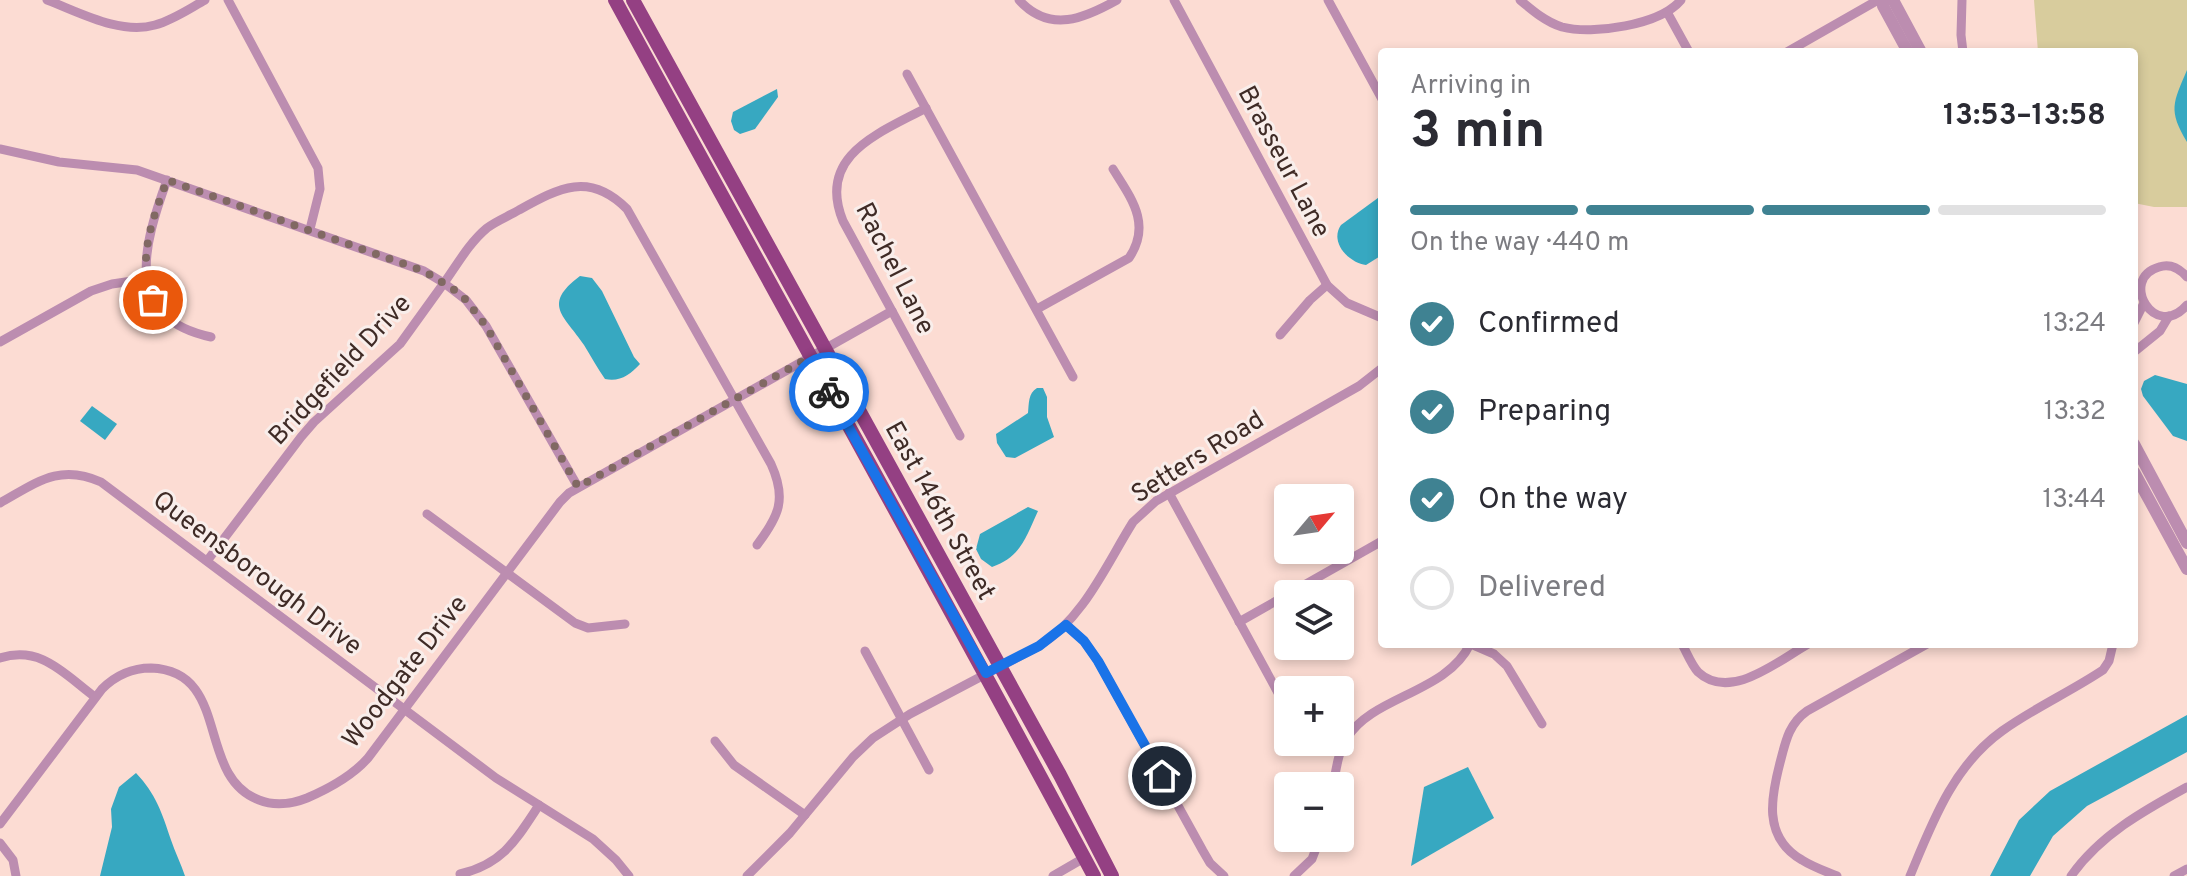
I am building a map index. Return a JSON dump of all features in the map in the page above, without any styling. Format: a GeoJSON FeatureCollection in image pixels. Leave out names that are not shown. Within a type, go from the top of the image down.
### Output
{"type":"FeatureCollection","features":[{"type":"Feature","properties":{"kind":"main road","name":"East 146th Street"},"geometry":{"type":"LineString","coordinates":[[615,0],[817,354],[992,670],[1112,876]]}},
{"type":"Feature","properties":{"kind":"main road","name":"East 146th Street"},"geometry":{"type":"LineString","coordinates":[[633,0],[817,354]]}},
{"type":"Feature","properties":{"kind":"main road","name":"East 146th Street"},"geometry":{"type":"LineString","coordinates":[[992,670],[1094,876]]}},
{"type":"Feature","properties":{"kind":"street"},"geometry":{"type":"LineString","coordinates":[[47,0],[131,28],[168,20],[205,0]]}},
{"type":"Feature","properties":{"kind":"street"},"geometry":{"type":"LineString","coordinates":[[228,0],[318,168],[320,189],[310,229]]}},
{"type":"Feature","properties":{"kind":"street"},"geometry":{"type":"LineString","coordinates":[[1019,0],[1040,15],[1056,20],[1072,20],[1117,0]]}},
{"type":"Feature","properties":{"kind":"street","name":"Brasseur Lane"},"geometry":{"type":"LineString","coordinates":[[1174,0],[1327,285],[1347,303],[1378,316]]}},
{"type":"Feature","properties":{"kind":"street"},"geometry":{"type":"LineString","coordinates":[[1328,0],[1378,92]]}},
{"type":"Feature","properties":{"kind":"street"},"geometry":{"type":"LineString","coordinates":[[1520,0],[1546,21],[1585,30],[1653,18],[1667,12],[1681,0]]}},
{"type":"Feature","properties":{"kind":"street"},"geometry":{"type":"LineString","coordinates":[[1794,48],[1881,0],[1906,48]]}},
{"type":"Feature","properties":{"kind":"street"},"geometry":{"type":"LineString","coordinates":[[1893,0],[1919,48]]}},
{"type":"Feature","properties":{"kind":"street"},"geometry":{"type":"LineString","coordinates":[[1962,0],[1963,48]]}},
{"type":"Feature","properties":{"kind":"street"},"geometry":{"type":"LineString","coordinates":[[1667,12],[1687,48]]}},
{"type":"Feature","properties":{"kind":"street"},"geometry":{"type":"LineString","coordinates":[[907,74],[1073,377]]}},
{"type":"Feature","properties":{"kind":"street","name":"Rachel Lane"},"geometry":{"type":"LineString","coordinates":[[926,108],[860,145],[846,161],[837,183],[838,209],[960,436]]}},
{"type":"Feature","properties":{"kind":"street"},"geometry":{"type":"LineString","coordinates":[[0,149],[59,162],[137,170],[424,271],[466,300],[486,326],[578,487]]}},
{"type":"Feature","properties":{"kind":"street"},"geometry":{"type":"LineString","coordinates":[[1037,309],[1129,258],[1135,249],[1140,229],[1138,217],[1113,169]]}},
{"type":"Feature","properties":{"kind":"street"},"geometry":{"type":"LineString","coordinates":[[167,180],[148,242],[146,279],[153,300],[169,319],[190,332],[211,337]]}},
{"type":"Feature","properties":{"kind":"street","name":"Bridgefield Drive"},"geometry":{"type":"LineString","coordinates":[[207,561],[314,422],[400,344],[476,239],[488,227],[555,190],[580,186],[600,190],[620,202],[632,217],[771,464],[780,488],[776,516],[757,545]]}},
{"type":"Feature","properties":{"kind":"street"},"geometry":{"type":"LineString","coordinates":[[2138,284],[2149,272],[2163,266],[2179,269],[2187,277]]}},
{"type":"Feature","properties":{"kind":"street"},"geometry":{"type":"LineString","coordinates":[[0,342],[91,291],[146,279]]}},
{"type":"Feature","properties":{"kind":"street"},"geometry":{"type":"LineString","coordinates":[[1280,335],[1327,285]]}},
{"type":"Feature","properties":{"kind":"street"},"geometry":{"type":"LineString","coordinates":[[2138,288],[2144,303],[2154,314],[2169,316],[2187,305]]}},
{"type":"Feature","properties":{"kind":"street"},"geometry":{"type":"LineString","coordinates":[[2138,318],[2144,303]]}},
{"type":"Feature","properties":{"kind":"street","name":"Woodgate Drive"},"geometry":{"type":"LineString","coordinates":[[0,824],[95,697],[111,681],[144,668],[179,676],[190,684],[210,718],[219,756],[231,781],[264,802],[279,804],[304,799],[357,768],[368,758],[560,502],[578,487],[892,311]]}},
{"type":"Feature","properties":{"kind":"street"},"geometry":{"type":"LineString","coordinates":[[2138,349],[2160,331],[2169,316]]}},
{"type":"Feature","properties":{"kind":"street","name":"Setters Road"},"geometry":{"type":"LineString","coordinates":[[747,876],[873,738],[902,719],[1049,640],[1066,625],[1144,510],[1359,386],[1378,371]]}},
{"type":"Feature","properties":{"kind":"street"},"geometry":{"type":"LineString","coordinates":[[2138,451],[2187,543]]}},
{"type":"Feature","properties":{"kind":"street","name":"Queensborough Drive"},"geometry":{"type":"LineString","coordinates":[[0,503],[52,476],[71,473],[86,475],[108,486],[496,778],[593,839],[629,876]]}},
{"type":"Feature","properties":{"kind":"street"},"geometry":{"type":"LineString","coordinates":[[2138,479],[2187,569]]}},
{"type":"Feature","properties":{"kind":"street"},"geometry":{"type":"LineString","coordinates":[[1169,493],[1274,686]]}},
{"type":"Feature","properties":{"kind":"street"},"geometry":{"type":"LineString","coordinates":[[427,514],[575,623],[588,628],[625,624]]}},
{"type":"Feature","properties":{"kind":"street"},"geometry":{"type":"LineString","coordinates":[[1239,622],[1378,543]]}},
{"type":"Feature","properties":{"kind":"street"},"geometry":{"type":"LineString","coordinates":[[1066,625],[1084,641],[1098,661],[1210,863],[1224,876]]}},
{"type":"Feature","properties":{"kind":"street"},"geometry":{"type":"LineString","coordinates":[[1354,729],[1456,666],[1467,648]]}},
{"type":"Feature","properties":{"kind":"street"},"geometry":{"type":"LineString","coordinates":[[1480,648],[1494,654],[1507,666],[1542,724]]}},
{"type":"Feature","properties":{"kind":"street"},"geometry":{"type":"LineString","coordinates":[[1684,648],[1697,671],[1709,679],[1732,684],[1801,648]]}},
{"type":"Feature","properties":{"kind":"street"},"geometry":{"type":"LineString","coordinates":[[1837,876],[1792,854],[1780,837],[1772,816],[1772,791],[1786,737],[1796,719],[1807,711],[1920,648]]}},
{"type":"Feature","properties":{"kind":"street"},"geometry":{"type":"LineString","coordinates":[[1910,876],[1938,808],[1973,758],[2001,731],[2103,670],[2112,648]]}},
{"type":"Feature","properties":{"kind":"street"},"geometry":{"type":"LineString","coordinates":[[865,651],[929,770]]}},
{"type":"Feature","properties":{"kind":"street"},"geometry":{"type":"LineString","coordinates":[[0,658],[21,653],[40,657],[95,697]]}},
{"type":"Feature","properties":{"kind":"street"},"geometry":{"type":"LineString","coordinates":[[715,741],[734,765],[805,815]]}},
{"type":"Feature","properties":{"kind":"street"},"geometry":{"type":"LineString","coordinates":[[2071,876],[2091,850],[2114,831],[2187,787]]}},
{"type":"Feature","properties":{"kind":"street"},"geometry":{"type":"LineString","coordinates":[[460,874],[479,869],[497,858],[539,805]]}},
{"type":"Feature","properties":{"kind":"street"},"geometry":{"type":"LineString","coordinates":[[0,843],[13,860],[16,876]]}},
{"type":"Feature","properties":{"kind":"street"},"geometry":{"type":"LineString","coordinates":[[1294,876],[1312,859],[1315,852]]}},
{"type":"Feature","properties":{"kind":"street"},"geometry":{"type":"LineString","coordinates":[[1053,876],[1084,858]]}},
{"type":"Feature","properties":{"kind":"street"},"geometry":{"type":"LineString","coordinates":[[2174,876],[2187,869]]}},
{"type":"Feature","properties":{"kind":"shaded area"},"geometry":{"type":"Polygon","coordinates":[[[2034,0],[2187,0],[2187,207],[2138,204],[2138,48],[2038,48],[2034,0]]]}},
{"type":"Feature","properties":{"kind":"water"},"geometry":{"type":"Polygon","coordinates":[[[2187,70],[2187,142],[2177,122],[2175,106],[2187,70]]]}},
{"type":"Feature","properties":{"kind":"water"},"geometry":{"type":"Polygon","coordinates":[[[777,89],[778,97],[755,129],[740,134],[734,130],[731,121],[733,112],[777,89]]]}},
{"type":"Feature","properties":{"kind":"water"},"geometry":{"type":"Polygon","coordinates":[[[1378,198],[1378,258],[1366,265],[1347,256],[1337,238],[1341,225],[1378,198]]]}},
{"type":"Feature","properties":{"kind":"water"},"geometry":{"type":"Polygon","coordinates":[[[580,276],[592,278],[602,291],[640,364],[624,377],[605,379],[560,310],[562,295],[580,276]]]}},
{"type":"Feature","properties":{"kind":"water"},"geometry":{"type":"Polygon","coordinates":[[[2155,375],[2187,384],[2187,441],[2173,436],[2143,396],[2141,389],[2144,381],[2155,375]]]}},
{"type":"Feature","properties":{"kind":"water"},"geometry":{"type":"Polygon","coordinates":[[[1037,388],[1043,388],[1047,397],[1047,417],[1054,437],[1015,458],[1006,457],[997,443],[996,434],[1028,413],[1030,396],[1037,388]]]}},
{"type":"Feature","properties":{"kind":"water"},"geometry":{"type":"Polygon","coordinates":[[[92,406],[117,424],[105,440],[80,421],[92,406]]]}},
{"type":"Feature","properties":{"kind":"water"},"geometry":{"type":"Polygon","coordinates":[[[1028,507],[1038,511],[1016,552],[992,567],[981,559],[976,549],[980,534],[1028,507]]]}},
{"type":"Feature","properties":{"kind":"water"},"geometry":{"type":"Polygon","coordinates":[[[2187,715],[2187,752],[2087,806],[2053,836],[2030,876],[1990,876],[2019,820],[2050,791],[2187,715]]]}},
{"type":"Feature","properties":{"kind":"water"},"geometry":{"type":"Polygon","coordinates":[[[1468,767],[1494,818],[1411,866],[1424,787],[1468,767]]]}},
{"type":"Feature","properties":{"kind":"water"},"geometry":{"type":"Polygon","coordinates":[[[136,773],[158,804],[185,876],[100,876],[112,827],[111,809],[119,787],[136,773]]]}},
{"type":"Feature","properties":{"kind":"way so far"},"geometry":{"type":"LineString","coordinates":[[153,300],[146,279],[148,242],[167,180],[424,271],[456,291],[477,313],[578,487],[810,357],[829,392]]}},
{"type":"Feature","properties":{"kind":"route"},"geometry":{"type":"LineString","coordinates":[[829,392],[986,673],[1039,646],[1066,625],[1084,641],[1098,661],[1162,776]]}}]}
